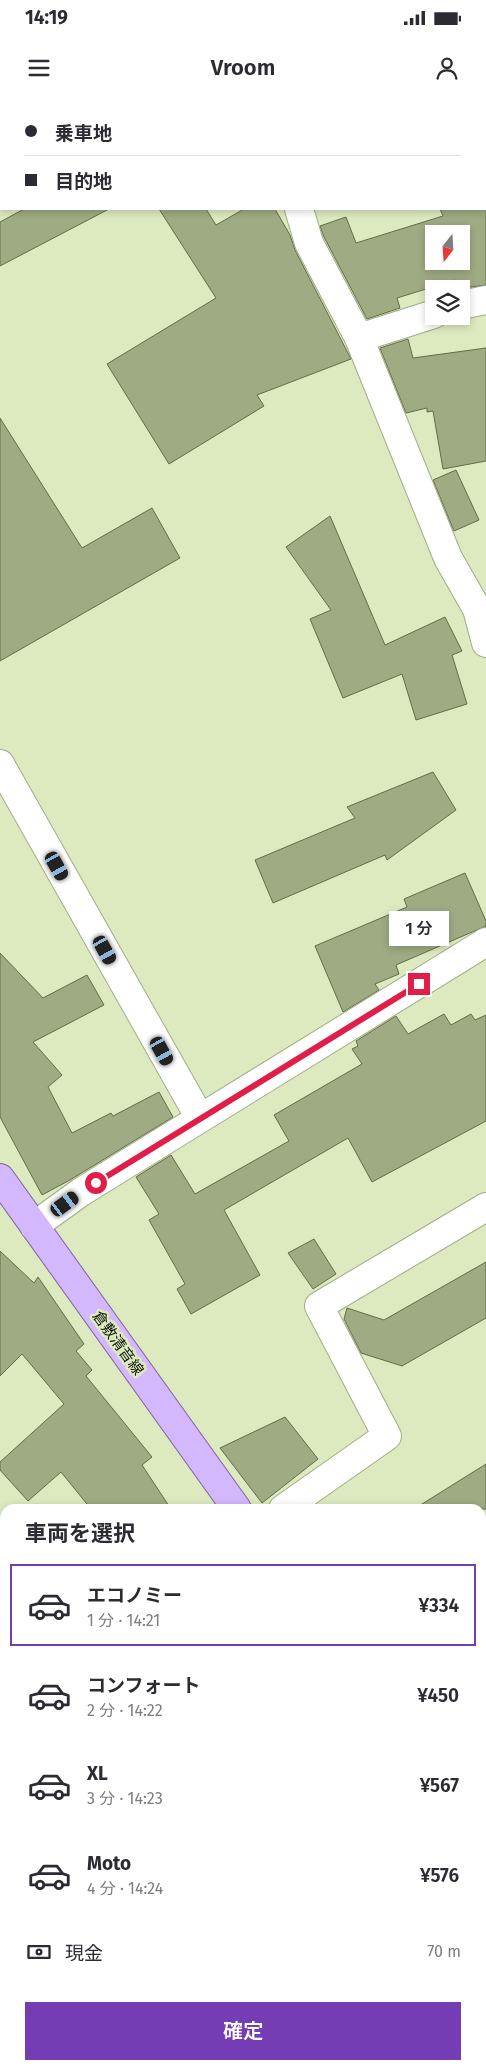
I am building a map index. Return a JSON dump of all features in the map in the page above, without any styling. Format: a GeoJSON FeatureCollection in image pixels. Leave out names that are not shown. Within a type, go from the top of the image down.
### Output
{"type":"FeatureCollection","features":[{"type":"Feature","properties":{"kind":"main road","name":"倉敷清音線"},"geometry":{"type":"LineString","coordinates":[[0,1178],[233,1504]]}},
{"type":"Feature","properties":{"kind":"street"},"geometry":{"type":"LineString","coordinates":[[299,210],[309,243],[359,338],[448,558],[477,609],[486,643]]}},
{"type":"Feature","properties":{"kind":"street"},"geometry":{"type":"LineString","coordinates":[[470,303],[486,300]]}},
{"type":"Feature","properties":{"kind":"street"},"geometry":{"type":"LineString","coordinates":[[359,338],[425,317]]}},
{"type":"Feature","properties":{"kind":"street"},"geometry":{"type":"LineString","coordinates":[[0,764],[200,1118]]}},
{"type":"Feature","properties":{"kind":"street"},"geometry":{"type":"LineString","coordinates":[[34,1226],[81,1192],[486,942]]}},
{"type":"Feature","properties":{"kind":"street"},"geometry":{"type":"LineString","coordinates":[[290,1504],[388,1436],[319,1306],[486,1206]]}},
{"type":"Feature","properties":{"kind":"building"},"geometry":{"type":"Polygon","coordinates":[[[22,210],[107,210],[0,266],[0,222],[22,210]]]}},
{"type":"Feature","properties":{"kind":"building"},"geometry":{"type":"Polygon","coordinates":[[[160,210],[207,210],[216,225],[242,210],[276,210],[290,235],[295,250],[351,359],[257,395],[264,406],[169,464],[107,364],[216,298],[160,210]]]}},
{"type":"Feature","properties":{"kind":"building"},"geometry":{"type":"Polygon","coordinates":[[[440,210],[486,210],[486,285],[470,287],[470,280],[425,280],[425,289],[397,298],[400,308],[367,319],[320,226],[346,217],[356,243],[443,216],[440,210]]]}},
{"type":"Feature","properties":{"kind":"building"},"geometry":{"type":"Polygon","coordinates":[[[408,339],[413,358],[486,348],[486,461],[443,469],[433,411],[427,412],[427,408],[406,413],[380,348],[408,339]]]}},
{"type":"Feature","properties":{"kind":"building"},"geometry":{"type":"Polygon","coordinates":[[[0,418],[82,548],[152,508],[180,558],[0,661],[0,418]]]}},
{"type":"Feature","properties":{"kind":"building"},"geometry":{"type":"Polygon","coordinates":[[[456,470],[479,520],[454,531],[433,480],[456,470]]]}},
{"type":"Feature","properties":{"kind":"building"},"geometry":{"type":"Polygon","coordinates":[[[330,516],[385,645],[445,617],[462,651],[452,655],[467,704],[416,720],[402,674],[343,698],[310,619],[331,610],[286,547],[330,516]]]}},
{"type":"Feature","properties":{"kind":"building"},"geometry":{"type":"Polygon","coordinates":[[[433,772],[456,810],[387,860],[385,855],[273,903],[255,860],[355,818],[347,807],[433,772]]]}},
{"type":"Feature","properties":{"kind":"building"},"geometry":{"type":"Polygon","coordinates":[[[465,873],[486,921],[486,926],[396,965],[399,974],[375,984],[379,990],[343,1012],[315,946],[407,907],[404,899],[465,873]]]}},
{"type":"Feature","properties":{"kind":"building"},"geometry":{"type":"Polygon","coordinates":[[[0,953],[43,998],[87,975],[104,1005],[33,1042],[62,1075],[48,1087],[72,1133],[111,1113],[113,1116],[159,1092],[173,1117],[42,1195],[0,1117],[0,953]]]}},
{"type":"Feature","properties":{"kind":"building"},"geometry":{"type":"Polygon","coordinates":[[[444,1014],[451,1025],[471,1014],[475,1020],[486,1015],[486,1121],[372,1182],[348,1138],[224,1210],[260,1275],[191,1314],[177,1289],[185,1284],[149,1220],[159,1214],[136,1177],[171,1155],[195,1194],[289,1141],[274,1115],[362,1064],[352,1049],[358,1046],[356,1041],[396,1016],[408,1034],[444,1014]]]}},
{"type":"Feature","properties":{"kind":"building"},"geometry":{"type":"Polygon","coordinates":[[[314,1239],[336,1274],[313,1289],[288,1253],[314,1239]]]}},
{"type":"Feature","properties":{"kind":"building"},"geometry":{"type":"Polygon","coordinates":[[[0,1251],[34,1283],[38,1277],[84,1344],[76,1351],[92,1370],[86,1376],[152,1457],[142,1465],[168,1504],[87,1504],[61,1472],[28,1501],[0,1470],[0,1462],[64,1404],[22,1354],[0,1376],[0,1251]]]}},
{"type":"Feature","properties":{"kind":"building"},"geometry":{"type":"Polygon","coordinates":[[[486,1262],[486,1318],[402,1366],[361,1353],[344,1319],[347,1308],[384,1320],[486,1262]]]}},
{"type":"Feature","properties":{"kind":"building"},"geometry":{"type":"Polygon","coordinates":[[[285,1417],[318,1459],[262,1503],[220,1448],[285,1417]]]}},
{"type":"Feature","properties":{"kind":"building"},"geometry":{"type":"Polygon","coordinates":[[[486,1464],[486,1504],[422,1504],[486,1464]]]}},
{"type":"Feature","properties":{"kind":"route"},"geometry":{"type":"LineString","coordinates":[[96,1183],[419,984]]}}]}
